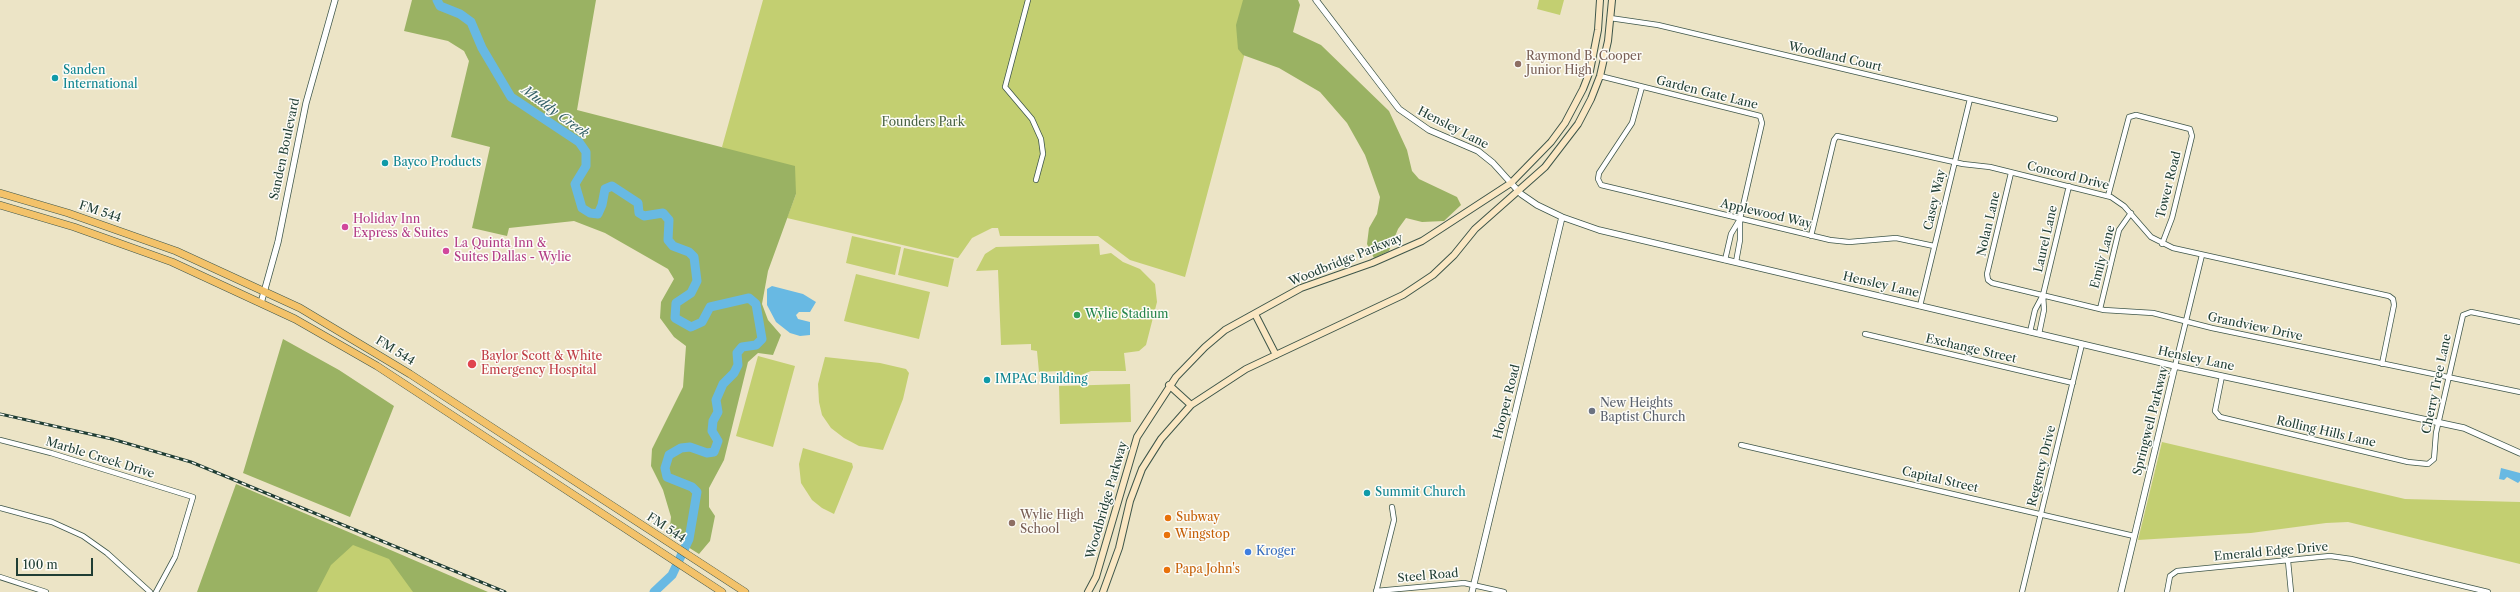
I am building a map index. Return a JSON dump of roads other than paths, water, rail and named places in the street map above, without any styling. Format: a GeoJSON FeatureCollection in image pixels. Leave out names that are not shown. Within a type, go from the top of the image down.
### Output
{"type":"FeatureCollection","features":[{"type":"Feature","properties":{"kind":"main road","name":"Woodbridge Parkway"},"geometry":{"type":"LineString","coordinates":[[1088,592],[1096,577],[1137,437],[1169,385],[1205,347],[1226,330],[1301,288],[1372,263],[1422,240],[1511,183],[1530,165],[1565,123],[1590,71],[1598,30],[1600,1]]}},
{"type":"Feature","properties":{"kind":"main road"},"geometry":{"type":"LineString","coordinates":[[1600,1],[1611,2]]}},
{"type":"Feature","properties":{"kind":"main road","name":"Woodbridge Parkway"},"geometry":{"type":"LineString","coordinates":[[1103,592],[1119,548],[1130,501],[1142,469],[1161,439],[1191,405],[1240,372],[1403,295],[1415,287],[1438,270],[1475,229],[1545,167],[1578,124],[1600,76],[1610,18],[1611,2]]}},
{"type":"Feature","properties":{"kind":"main road"},"geometry":{"type":"LineString","coordinates":[[1590,71],[1600,76]]}},
{"type":"Feature","properties":{"kind":"main road","name":"FM 544"},"geometry":{"type":"LineString","coordinates":[[0,193],[68,213],[176,251],[266,291],[372,350],[745,592]]}},
{"type":"Feature","properties":{"kind":"main road","name":"FM 544"},"geometry":{"type":"LineString","coordinates":[[0,205],[66,224],[172,262],[295,319],[377,366],[722,592]]}},
{"type":"Feature","properties":{"kind":"main road"},"geometry":{"type":"LineString","coordinates":[[66,224],[68,213]]}},
{"type":"Feature","properties":{"kind":"main road"},"geometry":{"type":"LineString","coordinates":[[1255,314],[1276,355]]}},
{"type":"Feature","properties":{"kind":"main road"},"geometry":{"type":"LineString","coordinates":[[1169,385],[1191,405]]}},
{"type":"Feature","properties":{"kind":"main road"},"geometry":{"type":"LineString","coordinates":[[490,440],[497,431]]}},
{"type":"Feature","properties":{"kind":"main road"},"geometry":{"type":"LineString","coordinates":[[1119,497],[1130,501]]}},
{"type":"Feature","properties":{"kind":"main road"},"geometry":{"type":"LineString","coordinates":[[1096,577],[1108,581]]}},
{"type":"Feature","properties":{"kind":"street","name":"Sanden Boulevard"},"geometry":{"type":"LineString","coordinates":[[262,303],[266,291],[306,103],[335,0]]}},
{"type":"Feature","properties":{"kind":"street"},"geometry":{"type":"LineString","coordinates":[[1028,0],[1005,87],[1032,119],[1041,139],[1043,154],[1036,180]]}},
{"type":"Feature","properties":{"kind":"street","name":"Hensley Lane"},"geometry":{"type":"LineString","coordinates":[[1316,0],[1399,109],[1429,130],[1478,151],[1493,163],[1518,191],[1537,205],[1562,217],[1600,230],[2175,366],[2471,430],[2520,453]]}},
{"type":"Feature","properties":{"kind":"street","name":"Woodland Court"},"geometry":{"type":"LineString","coordinates":[[1610,18],[1658,25],[2055,119]]}},
{"type":"Feature","properties":{"kind":"street","name":"Garden Gate Lane"},"geometry":{"type":"LineString","coordinates":[[1600,76],[1757,115],[1761,118],[1740,219]]}},
{"type":"Feature","properties":{"kind":"street","name":"Applewood Way"},"geometry":{"type":"LineString","coordinates":[[1642,87],[1632,123],[1606,161],[1598,179],[1601,185],[1811,236],[1849,242],[1896,238],[1934,246]]}},
{"type":"Feature","properties":{"kind":"street","name":"Casey Way"},"geometry":{"type":"LineString","coordinates":[[1920,306],[1970,99]]}},
{"type":"Feature","properties":{"kind":"street","name":"Tower Road"},"geometry":{"type":"LineString","coordinates":[[2108,196],[2128,119],[2131,116],[2136,115],[2187,127],[2191,130],[2172,218],[2162,244]]}},
{"type":"Feature","properties":{"kind":"street","name":"Concord Drive"},"geometry":{"type":"LineString","coordinates":[[1811,236],[1834,140],[1837,136],[1843,136],[2069,186],[2108,196],[2118,201],[2131,213],[2146,233],[2162,244],[2202,255],[2389,296],[2393,299],[2382,364]]}},
{"type":"Feature","properties":{"kind":"street","name":"Nolan Lane"},"geometry":{"type":"LineString","coordinates":[[1988,280],[1987,274],[2011,173]]}},
{"type":"Feature","properties":{"kind":"street","name":"Laurel Lane"},"geometry":{"type":"LineString","coordinates":[[2030,332],[2035,310],[2043,295],[2069,186]]}},
{"type":"Feature","properties":{"kind":"street","name":"Emily Lane"},"geometry":{"type":"LineString","coordinates":[[2100,309],[2119,230],[2131,213]]}},
{"type":"Feature","properties":{"kind":"street","name":"Hooper Road"},"geometry":{"type":"LineString","coordinates":[[1472,592],[1562,217]]}},
{"type":"Feature","properties":{"kind":"street"},"geometry":{"type":"LineString","coordinates":[[1725,260],[1731,234],[1740,219]]}},
{"type":"Feature","properties":{"kind":"street"},"geometry":{"type":"LineString","coordinates":[[1736,262],[1740,240],[1740,219]]}},
{"type":"Feature","properties":{"kind":"street","name":"Springwell Parkway"},"geometry":{"type":"LineString","coordinates":[[2121,592],[2202,255]]}},
{"type":"Feature","properties":{"kind":"street","name":"Grandview Drive"},"geometry":{"type":"LineString","coordinates":[[1988,280],[1992,283],[2100,309],[2146,312],[2382,364],[2520,392]]}},
{"type":"Feature","properties":{"kind":"street","name":"Laurel Lane"},"geometry":{"type":"LineString","coordinates":[[2039,334],[2044,310],[2043,295]]}},
{"type":"Feature","properties":{"kind":"street","name":"Cherry Tree Lane"},"geometry":{"type":"LineString","coordinates":[[2433,461],[2438,422],[2462,317],[2466,313],[2471,312],[2520,322]]}},
{"type":"Feature","properties":{"kind":"street","name":"Exchange Street"},"geometry":{"type":"LineString","coordinates":[[1865,334],[2073,383]]}},
{"type":"Feature","properties":{"kind":"street","name":"Regency Drive"},"geometry":{"type":"LineString","coordinates":[[2022,592],[2082,344]]}},
{"type":"Feature","properties":{"kind":"street","name":"Rolling Hills Lane"},"geometry":{"type":"LineString","coordinates":[[2222,376],[2216,414],[2220,417],[2408,462],[2428,464],[2433,461]]}},
{"type":"Feature","properties":{"kind":"street","name":"Marble Creek Drive"},"geometry":{"type":"LineString","coordinates":[[0,440],[51,453],[193,497],[175,557],[156,592]]}},
{"type":"Feature","properties":{"kind":"street","name":"Capital Street"},"geometry":{"type":"LineString","coordinates":[[1741,445],[2134,536]]}},
{"type":"Feature","properties":{"kind":"street"},"geometry":{"type":"LineString","coordinates":[[1376,591],[1394,520],[1392,507]]}},
{"type":"Feature","properties":{"kind":"street"},"geometry":{"type":"LineString","coordinates":[[0,508],[52,522],[83,536],[107,553],[150,592]]}},
{"type":"Feature","properties":{"kind":"street","name":"Emerald Edge Drive"},"geometry":{"type":"LineString","coordinates":[[2167,592],[2173,573],[2288,561],[2343,558],[2488,592]]}},
{"type":"Feature","properties":{"kind":"street"},"geometry":{"type":"LineString","coordinates":[[2288,561],[2291,592]]}},
{"type":"Feature","properties":{"kind":"street"},"geometry":{"type":"LineString","coordinates":[[0,577],[46,592]]}},
{"type":"Feature","properties":{"kind":"street","name":"Steel Road"},"geometry":{"type":"LineString","coordinates":[[1376,591],[1464,583],[1504,592]]}},
{"type":"Feature","properties":{"kind":"water"},"geometry":{"type":"Polygon","coordinates":[[[772,286],[803,294],[816,302],[810,312],[799,312],[796,315],[798,319],[810,322],[810,335],[800,336],[790,333],[776,322],[767,305],[767,289],[772,286]]]}},
{"type":"Feature","properties":{"kind":"water"},"geometry":{"type":"Polygon","coordinates":[[[2501,468],[2520,473],[2520,481],[2518,483],[2507,477],[2504,480],[2499,479],[2501,468]]]}},
{"type":"Feature","properties":{"kind":"waterway","name":"Muddy Creek"},"geometry":{"type":"LineString","coordinates":[[437,0],[440,6],[460,14],[471,22],[482,48],[511,97],[579,142],[586,152],[586,166],[575,184],[582,208],[590,213],[598,214],[602,205],[605,189],[612,186],[638,203],[639,213],[644,216],[663,213],[669,220],[668,240],[673,246],[689,252],[694,257],[697,281],[691,293],[676,303],[675,318],[691,327],[702,322],[710,307],[749,298],[756,304],[762,339],[756,345],[742,347],[737,353],[738,365],[734,373],[723,384],[716,400],[718,412],[713,421],[712,431],[718,441],[714,452],[707,453],[690,447],[681,448],[669,455],[665,468],[667,477],[692,487],[697,492],[689,539],[672,575],[654,592]]}},
{"type":"Feature","properties":{"kind":"railway"},"geometry":{"type":"LineString","coordinates":[[0,414],[112,439],[191,462],[505,592]]}},
{"type":"Feature","properties":{"kind":"place","name":"Raymond B. Cooper Junior High"},"geometry":{"type":"Point","coordinates":[1518,64]}},
{"type":"Feature","properties":{"kind":"place","name":"Sanden International"},"geometry":{"type":"Point","coordinates":[55,78]}},
{"type":"Feature","properties":{"kind":"place","name":"Bayco Products"},"geometry":{"type":"Point","coordinates":[385,163]}},
{"type":"Feature","properties":{"kind":"place","name":"Holiday Inn Express & Suites"},"geometry":{"type":"Point","coordinates":[345,227]}},
{"type":"Feature","properties":{"kind":"place","name":"La Quinta Inn & Suites Dallas - Wylie"},"geometry":{"type":"Point","coordinates":[446,251]}},
{"type":"Feature","properties":{"kind":"place","name":"Wylie Stadium"},"geometry":{"type":"Point","coordinates":[1077,315]}},
{"type":"Feature","properties":{"kind":"place","name":"Baylor Scott & White Emergency Hospital"},"geometry":{"type":"Point","coordinates":[472,364]}},
{"type":"Feature","properties":{"kind":"place","name":"IMPAC Building"},"geometry":{"type":"Point","coordinates":[987,380]}},
{"type":"Feature","properties":{"kind":"place","name":"New Heights Baptist Church"},"geometry":{"type":"Point","coordinates":[1592,411]}},
{"type":"Feature","properties":{"kind":"place","name":"Summit Church"},"geometry":{"type":"Point","coordinates":[1367,493]}},
{"type":"Feature","properties":{"kind":"place","name":"Subway"},"geometry":{"type":"Point","coordinates":[1168,518]}},
{"type":"Feature","properties":{"kind":"place","name":"Wylie High School"},"geometry":{"type":"Point","coordinates":[1012,523]}},
{"type":"Feature","properties":{"kind":"place","name":"Wingstop"},"geometry":{"type":"Point","coordinates":[1167,535]}},
{"type":"Feature","properties":{"kind":"place","name":"Kroger"},"geometry":{"type":"Point","coordinates":[1248,552]}},
{"type":"Feature","properties":{"kind":"place","name":"Papa John's"},"geometry":{"type":"Point","coordinates":[1167,570]}},
{"type":"Feature","properties":{"kind":"park label","name":"Founders Park"},"geometry":{"type":"Point","coordinates":[923,123]}}]}
